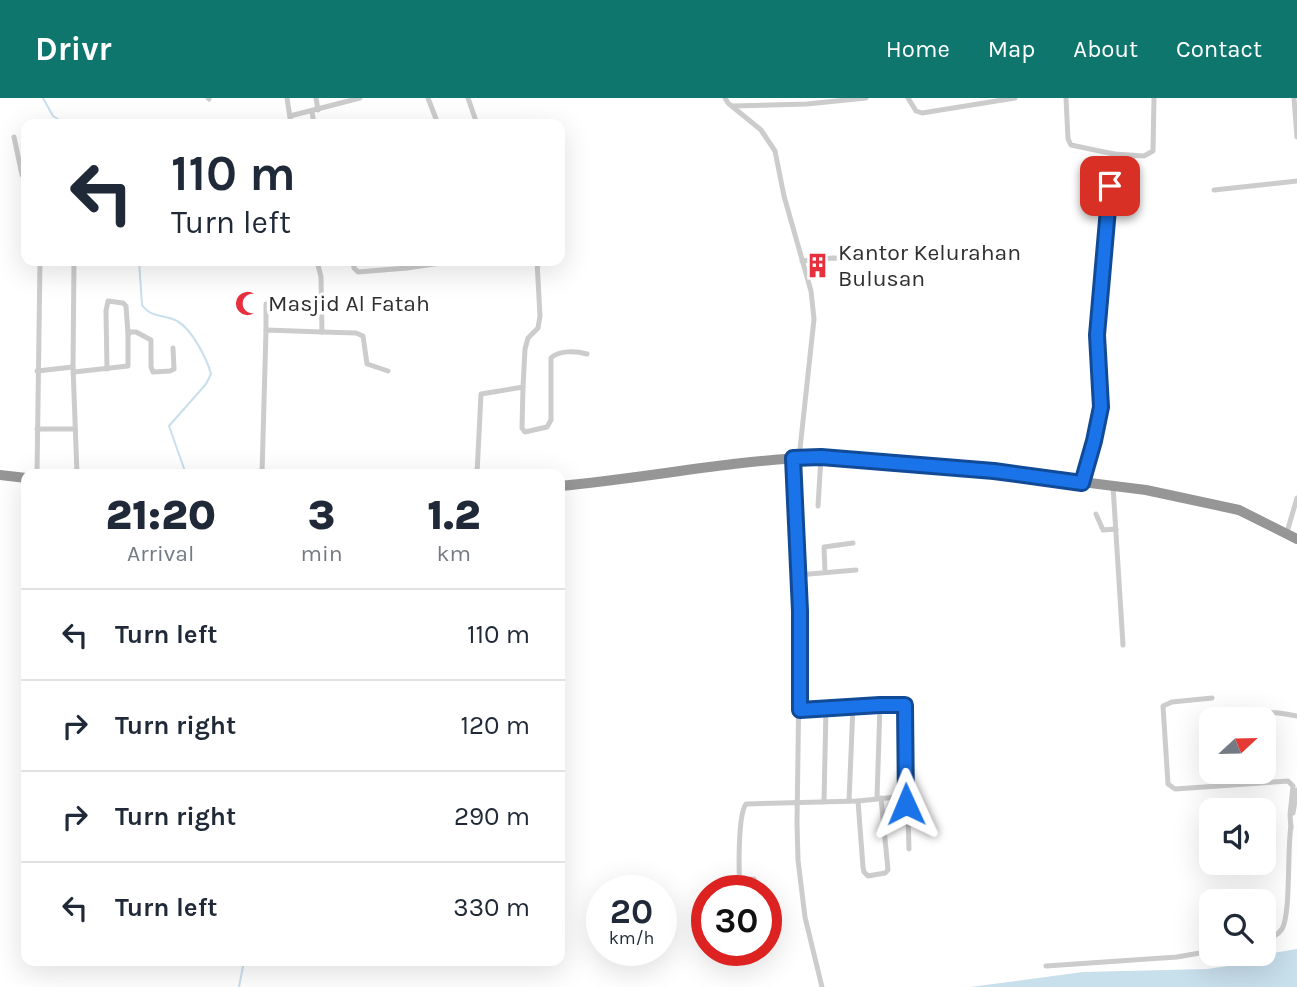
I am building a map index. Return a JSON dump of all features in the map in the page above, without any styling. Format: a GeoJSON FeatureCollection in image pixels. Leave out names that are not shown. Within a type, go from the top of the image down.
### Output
{"type":"FeatureCollection","features":[{"type":"Feature","properties":{"kind":"highway"},"geometry":{"type":"LineString","coordinates":[[565,485],[713,466],[821,457],[994,471],[1146,490],[1238,510],[1297,539]]}},
{"type":"Feature","properties":{"kind":"highway"},"geometry":{"type":"LineString","coordinates":[[0,475],[21,477]]}},
{"type":"Feature","properties":{"kind":"street"},"geometry":{"type":"LineString","coordinates":[[287,98],[290,119]]}},
{"type":"Feature","properties":{"kind":"street"},"geometry":{"type":"LineString","coordinates":[[314,119],[316,98]]}},
{"type":"Feature","properties":{"kind":"street"},"geometry":{"type":"LineString","coordinates":[[290,116],[360,98]]}},
{"type":"Feature","properties":{"kind":"street"},"geometry":{"type":"LineString","coordinates":[[428,98],[436,119]]}},
{"type":"Feature","properties":{"kind":"street"},"geometry":{"type":"LineString","coordinates":[[468,98],[475,119]]}},
{"type":"Feature","properties":{"kind":"street"},"geometry":{"type":"LineString","coordinates":[[726,98],[761,130],[775,151],[783,196],[811,290],[814,319],[796,458],[800,710],[797,823],[800,886],[822,987]]}},
{"type":"Feature","properties":{"kind":"street"},"geometry":{"type":"LineString","coordinates":[[732,106],[807,104],[866,98]]}},
{"type":"Feature","properties":{"kind":"street"},"geometry":{"type":"LineString","coordinates":[[908,98],[916,111],[922,113],[1015,98]]}},
{"type":"Feature","properties":{"kind":"street"},"geometry":{"type":"LineString","coordinates":[[1066,98],[1068,139],[1071,145],[1114,154],[1144,156],[1153,151],[1154,98]]}},
{"type":"Feature","properties":{"kind":"street"},"geometry":{"type":"LineString","coordinates":[[1294,98],[1297,137]]}},
{"type":"Feature","properties":{"kind":"street"},"geometry":{"type":"LineString","coordinates":[[14,137],[21,170]]}},
{"type":"Feature","properties":{"kind":"street"},"geometry":{"type":"LineString","coordinates":[[1082,483],[1101,407],[1097,335],[1114,154]]}},
{"type":"Feature","properties":{"kind":"street"},"geometry":{"type":"LineString","coordinates":[[1214,190],[1297,181]]}},
{"type":"Feature","properties":{"kind":"street"},"geometry":{"type":"LineString","coordinates":[[802,261],[863,259]]}},
{"type":"Feature","properties":{"kind":"street"},"geometry":{"type":"LineString","coordinates":[[37,469],[40,266]]}},
{"type":"Feature","properties":{"kind":"street"},"geometry":{"type":"LineString","coordinates":[[74,266],[77,469]]}},
{"type":"Feature","properties":{"kind":"street"},"geometry":{"type":"LineString","coordinates":[[318,266],[321,277],[322,332]]}},
{"type":"Feature","properties":{"kind":"street"},"geometry":{"type":"LineString","coordinates":[[354,266],[358,272],[396,266]]}},
{"type":"Feature","properties":{"kind":"street"},"geometry":{"type":"LineString","coordinates":[[537,266],[540,316],[538,328],[528,338],[525,349],[522,428],[525,432],[547,427],[551,420],[551,358],[558,353],[587,354]]}},
{"type":"Feature","properties":{"kind":"street"},"geometry":{"type":"LineString","coordinates":[[37,371],[107,369],[128,366],[126,306],[108,301],[107,369]]}},
{"type":"Feature","properties":{"kind":"street"},"geometry":{"type":"LineString","coordinates":[[262,469],[266,304],[322,302]]}},
{"type":"Feature","properties":{"kind":"street"},"geometry":{"type":"LineString","coordinates":[[266,330],[363,335],[367,364],[388,371]]}},
{"type":"Feature","properties":{"kind":"street"},"geometry":{"type":"LineString","coordinates":[[128,335],[136,331],[151,340],[150,367],[153,372],[170,372],[174,369],[173,348]]}},
{"type":"Feature","properties":{"kind":"street"},"geometry":{"type":"LineString","coordinates":[[477,469],[481,394],[523,387]]}},
{"type":"Feature","properties":{"kind":"street"},"geometry":{"type":"LineString","coordinates":[[37,429],[75,429]]}},
{"type":"Feature","properties":{"kind":"street"},"geometry":{"type":"LineString","coordinates":[[818,506],[821,457]]}},
{"type":"Feature","properties":{"kind":"street"},"geometry":{"type":"LineString","coordinates":[[1113,486],[1123,645]]}},
{"type":"Feature","properties":{"kind":"street"},"geometry":{"type":"LineString","coordinates":[[1287,533],[1297,498]]}},
{"type":"Feature","properties":{"kind":"street"},"geometry":{"type":"LineString","coordinates":[[1096,514],[1103,530],[1116,529]]}},
{"type":"Feature","properties":{"kind":"street"},"geometry":{"type":"LineString","coordinates":[[825,572],[824,547],[853,543]]}},
{"type":"Feature","properties":{"kind":"street"},"geometry":{"type":"LineString","coordinates":[[798,575],[856,570]]}},
{"type":"Feature","properties":{"kind":"street"},"geometry":{"type":"LineString","coordinates":[[1212,698],[1171,702],[1161,709],[1168,784],[1175,789],[1287,781],[1293,786],[1291,828]]}},
{"type":"Feature","properties":{"kind":"street"},"geometry":{"type":"LineString","coordinates":[[800,710],[903,704],[909,849]]}},
{"type":"Feature","properties":{"kind":"street"},"geometry":{"type":"LineString","coordinates":[[858,801],[864,872],[868,876],[885,873],[888,870],[879,798],[880,705]]}},
{"type":"Feature","properties":{"kind":"street"},"geometry":{"type":"LineString","coordinates":[[849,801],[853,706]]}},
{"type":"Feature","properties":{"kind":"street"},"geometry":{"type":"LineString","coordinates":[[824,802],[826,708]]}},
{"type":"Feature","properties":{"kind":"street"},"geometry":{"type":"LineString","coordinates":[[1276,714],[1297,716]]}},
{"type":"Feature","properties":{"kind":"street"},"geometry":{"type":"LineString","coordinates":[[1276,935],[1282,929],[1297,790]]}},
{"type":"Feature","properties":{"kind":"street"},"geometry":{"type":"LineString","coordinates":[[739,875],[738,849],[743,806],[906,796]]}},
{"type":"Feature","properties":{"kind":"street"},"geometry":{"type":"LineString","coordinates":[[1046,966],[1199,953]]}},
{"type":"Feature","properties":{"kind":"water"},"geometry":{"type":"Polygon","coordinates":[[[1297,949],[1297,987],[970,987],[1083,972],[1276,966],[1276,952],[1297,949]]]}},
{"type":"Feature","properties":{"kind":"waterway"},"geometry":{"type":"LineString","coordinates":[[43,98],[53,116],[58,119]]}},
{"type":"Feature","properties":{"kind":"waterway"},"geometry":{"type":"LineString","coordinates":[[139,266],[142,305],[154,314],[183,325],[198,345],[211,374],[206,384],[169,426],[184,469]]}},
{"type":"Feature","properties":{"kind":"waterway"},"geometry":{"type":"LineString","coordinates":[[239,987],[243,966]]}},
{"type":"Feature","properties":{"kind":"place","name":"Kantor Kelurahan Bulusan"},"geometry":{"type":"Point","coordinates":[818,265]}},
{"type":"Feature","properties":{"kind":"place","name":"Masjid Al Fatah"},"geometry":{"type":"Point","coordinates":[248,303]}},
{"type":"Feature","properties":{"kind":"route"},"geometry":{"type":"LineString","coordinates":[[906,804],[905,705],[800,710],[800,611],[793,458],[821,457],[994,471],[1082,483],[1101,407],[1097,335],[1110,186]]}}]}
